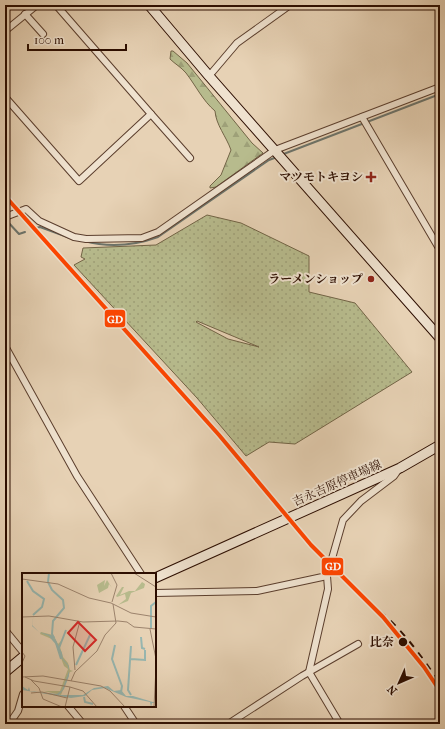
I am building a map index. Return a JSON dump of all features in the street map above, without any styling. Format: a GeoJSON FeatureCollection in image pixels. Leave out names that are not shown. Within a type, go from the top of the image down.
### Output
{"type":"FeatureCollection","features":[{"type":"Feature","properties":{"kind":"street"},"geometry":{"type":"LineString","coordinates":[[5,31],[37,5]]}},
{"type":"Feature","properties":{"kind":"street"},"geometry":{"type":"LineString","coordinates":[[56,5],[190,158]]}},
{"type":"Feature","properties":{"kind":"street"},"geometry":{"type":"LineString","coordinates":[[149,5],[209,76],[440,338]]}},
{"type":"Feature","properties":{"kind":"street"},"geometry":{"type":"LineString","coordinates":[[209,76],[238,43],[290,5]]}},
{"type":"Feature","properties":{"kind":"street"},"geometry":{"type":"LineString","coordinates":[[25,14],[43,34]]}},
{"type":"Feature","properties":{"kind":"street"},"geometry":{"type":"LineString","coordinates":[[6,215],[26,210],[39,220],[74,237],[86,239],[142,238],[158,232],[274,150],[440,87]]}},
{"type":"Feature","properties":{"kind":"street"},"geometry":{"type":"LineString","coordinates":[[5,97],[79,181],[151,114]]}},
{"type":"Feature","properties":{"kind":"street"},"geometry":{"type":"LineString","coordinates":[[362,117],[440,250]]}},
{"type":"Feature","properties":{"kind":"street"},"geometry":{"type":"LineString","coordinates":[[5,346],[77,476],[140,573]]}},
{"type":"Feature","properties":{"kind":"street","name":"吉永吉原停車場線"},"geometry":{"type":"LineString","coordinates":[[156,578],[400,468],[440,445]]}},
{"type":"Feature","properties":{"kind":"street"},"geometry":{"type":"LineString","coordinates":[[340,724],[309,672],[328,589],[327,576],[343,520],[361,501],[394,476],[400,468]]}},
{"type":"Feature","properties":{"kind":"street"},"geometry":{"type":"LineString","coordinates":[[156,593],[257,591],[327,576]]}},
{"type":"Feature","properties":{"kind":"street"},"geometry":{"type":"LineString","coordinates":[[5,630],[22,651]]}},
{"type":"Feature","properties":{"kind":"street"},"geometry":{"type":"LineString","coordinates":[[228,724],[309,672],[358,644]]}},
{"type":"Feature","properties":{"kind":"street"},"geometry":{"type":"LineString","coordinates":[[5,672],[22,658]]}},
{"type":"Feature","properties":{"kind":"street"},"geometry":{"type":"LineString","coordinates":[[8,724],[18,710],[22,697]]}},
{"type":"Feature","properties":{"kind":"street"},"geometry":{"type":"LineString","coordinates":[[69,707],[83,724]]}},
{"type":"Feature","properties":{"kind":"street"},"geometry":{"type":"LineString","coordinates":[[125,707],[136,724]]}},
{"type":"Feature","properties":{"kind":"green space"},"geometry":{"type":"Polygon","coordinates":[[[171,51],[187,63],[252,143],[263,153],[216,187],[210,188],[210,186],[221,175],[231,150],[219,126],[215,111],[203,98],[186,73],[170,59],[171,51]]]}},
{"type":"Feature","properties":{"kind":"green space"},"geometry":{"type":"Polygon","coordinates":[[[207,215],[241,223],[309,256],[309,292],[355,303],[412,372],[295,444],[269,442],[246,456],[197,398],[74,265],[85,259],[81,257],[83,248],[156,245],[207,215]],[[197,321],[196,322],[228,339],[259,347],[197,321]]]}},
{"type":"Feature","properties":{"kind":"waterway"},"geometry":{"type":"LineString","coordinates":[[281,155],[440,94]]}},
{"type":"Feature","properties":{"kind":"waterway"},"geometry":{"type":"LineString","coordinates":[[84,241],[103,245],[121,245],[158,237],[269,160],[277,157]]}},
{"type":"Feature","properties":{"kind":"waterway"},"geometry":{"type":"LineString","coordinates":[[7,221],[19,234],[25,232]]}},
{"type":"Feature","properties":{"kind":"waterway"},"geometry":{"type":"LineString","coordinates":[[36,228],[40,227],[70,238]]}},
{"type":"Feature","properties":{"kind":"railway"},"geometry":{"type":"LineString","coordinates":[[369,603],[399,629],[440,683]]}},
{"type":"Feature","properties":{"kind":"transit line","name":"GD"},"geometry":{"type":"LineString","coordinates":[[5,196],[219,435],[311,545],[383,617],[424,667],[440,691]]}},
{"type":"Feature","properties":{"kind":"place","name":"マツモトキヨシ"},"geometry":{"type":"Point","coordinates":[371,177]}},
{"type":"Feature","properties":{"kind":"place","name":"ラーメンショップ"},"geometry":{"type":"Point","coordinates":[371,279]}},
{"type":"Feature","properties":{"kind":"place","name":"比奈"},"geometry":{"type":"Point","coordinates":[403,642]}}]}
